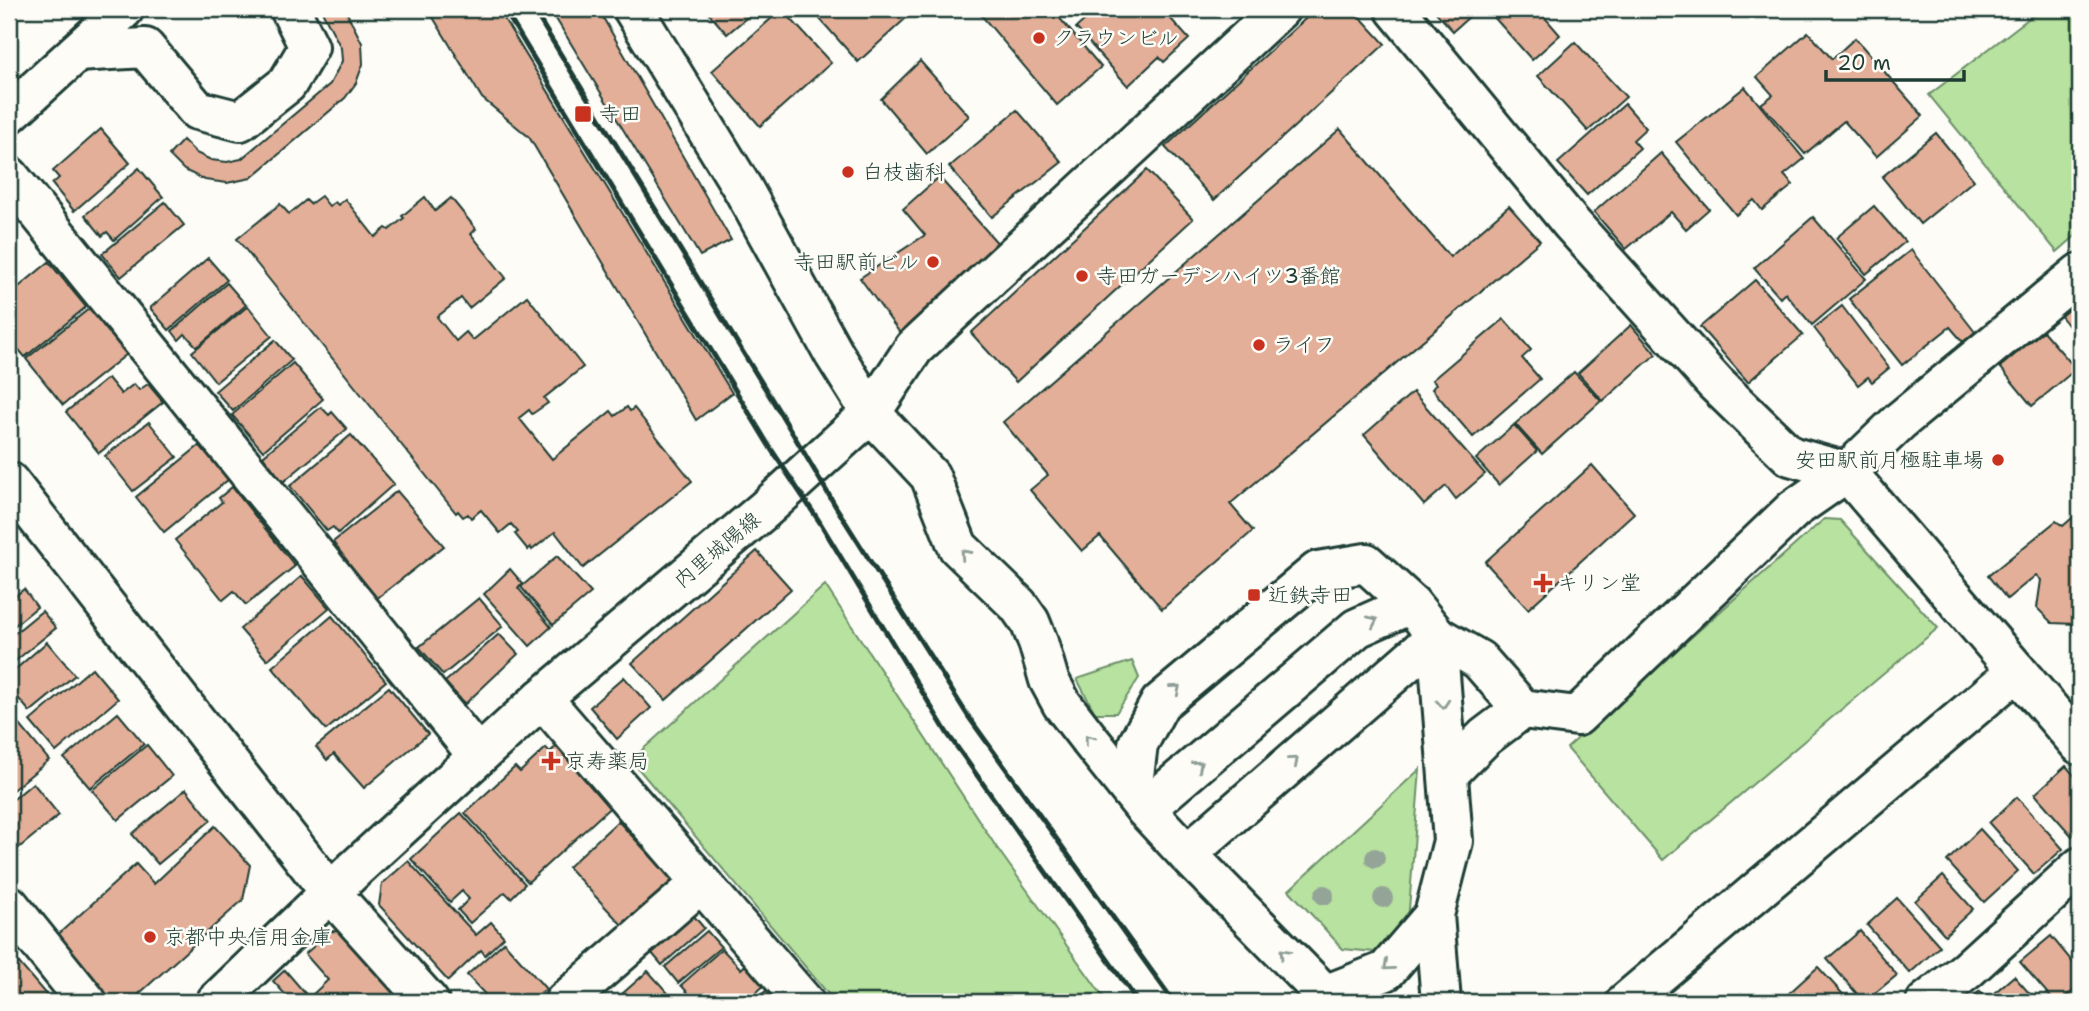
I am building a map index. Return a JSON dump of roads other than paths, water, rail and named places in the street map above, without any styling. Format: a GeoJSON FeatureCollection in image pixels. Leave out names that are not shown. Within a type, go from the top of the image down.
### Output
{"type":"FeatureCollection","features":[{"type":"Feature","properties":{"kind":"street"},"geometry":{"type":"LineString","coordinates":[[9,114],[124,9]]}},
{"type":"Feature","properties":{"kind":"street"},"geometry":{"type":"LineString","coordinates":[[77,52],[145,48],[197,110],[240,121],[287,84],[309,47],[290,9]]}},
{"type":"Feature","properties":{"kind":"street"},"geometry":{"type":"LineString","coordinates":[[633,9],[743,189],[834,354],[870,412],[929,476],[958,547],[1018,605],[1030,622],[1049,680],[1062,704],[1139,800],[1187,854],[1329,999],[1386,971],[1434,915]]}},
{"type":"Feature","properties":{"kind":"street","name":"内里城陽線"},"geometry":{"type":"LineString","coordinates":[[216,1002],[330,892],[542,698],[764,510],[870,412],[914,348],[1280,9]]}},
{"type":"Feature","properties":{"kind":"street"},"geometry":{"type":"LineString","coordinates":[[1395,9],[1570,222],[1715,383],[1790,456],[1847,472],[2080,745]]}},
{"type":"Feature","properties":{"kind":"street"},"geometry":{"type":"LineString","coordinates":[[9,176],[478,756]]}},
{"type":"Feature","properties":{"kind":"street"},"geometry":{"type":"LineString","coordinates":[[1139,800],[1138,744],[1160,703],[1318,571],[1366,563],[1411,604],[1437,636],[1479,660],[1522,709],[1577,716],[1794,509],[1847,472],[1900,421],[2080,273]]}},
{"type":"Feature","properties":{"kind":"street"},"geometry":{"type":"LineString","coordinates":[[9,482],[330,892],[429,1002]]}},
{"type":"Feature","properties":{"kind":"street"},"geometry":{"type":"LineString","coordinates":[[1139,800],[1357,628],[1411,604]]}},
{"type":"Feature","properties":{"kind":"street"},"geometry":{"type":"LineString","coordinates":[[1187,854],[1437,636]]}},
{"type":"Feature","properties":{"kind":"street"},"geometry":{"type":"LineString","coordinates":[[1437,636],[1453,841],[1434,915],[1441,1002]]}},
{"type":"Feature","properties":{"kind":"street"},"geometry":{"type":"LineString","coordinates":[[1626,1002],[2017,671]]}},
{"type":"Feature","properties":{"kind":"street"},"geometry":{"type":"LineString","coordinates":[[542,698],[804,1002]]}},
{"type":"Feature","properties":{"kind":"street"},"geometry":{"type":"LineString","coordinates":[[1448,774],[1485,737],[1522,709]]}},
{"type":"Feature","properties":{"kind":"street"},"geometry":{"type":"LineString","coordinates":[[1926,1002],[1967,970],[2080,867]]}},
{"type":"Feature","properties":{"kind":"street"},"geometry":{"type":"LineString","coordinates":[[564,1002],[701,883]]}},
{"type":"Feature","properties":{"kind":"street"},"geometry":{"type":"LineString","coordinates":[[9,905],[87,1002]]}},
{"type":"Feature","properties":{"kind":"railway"},"geometry":{"type":"LineString","coordinates":[[504,9],[947,733],[1138,1002]]}},
{"type":"Feature","properties":{"kind":"railway"},"geometry":{"type":"LineString","coordinates":[[533,9],[836,507],[968,716],[1174,1002]]}},
{"type":"Feature","properties":{"kind":"place","name":"クラウンビル"},"geometry":{"type":"Point","coordinates":[1039,38]}},
{"type":"Feature","properties":{"kind":"place","name":"寺田"},"geometry":{"type":"Point","coordinates":[583,114]}},
{"type":"Feature","properties":{"kind":"place","name":"白枝歯科"},"geometry":{"type":"Point","coordinates":[848,172]}},
{"type":"Feature","properties":{"kind":"place","name":"寺田駅前ビル"},"geometry":{"type":"Point","coordinates":[933,262]}},
{"type":"Feature","properties":{"kind":"place","name":"寺田ガーデンハイツ3番館"},"geometry":{"type":"Point","coordinates":[1082,276]}},
{"type":"Feature","properties":{"kind":"place","name":"ライフ"},"geometry":{"type":"Point","coordinates":[1259,345]}},
{"type":"Feature","properties":{"kind":"place","name":"安田駅前月極駐車場"},"geometry":{"type":"Point","coordinates":[1998,460]}},
{"type":"Feature","properties":{"kind":"place","name":"キリン堂"},"geometry":{"type":"Point","coordinates":[1543,583]}},
{"type":"Feature","properties":{"kind":"place","name":"近鉄寺田"},"geometry":{"type":"Point","coordinates":[1254,595]}},
{"type":"Feature","properties":{"kind":"place","name":"京寿薬局"},"geometry":{"type":"Point","coordinates":[551,761]}},
{"type":"Feature","properties":{"kind":"place","name":"京都中央信用金庫"},"geometry":{"type":"Point","coordinates":[150,937]}}]}
